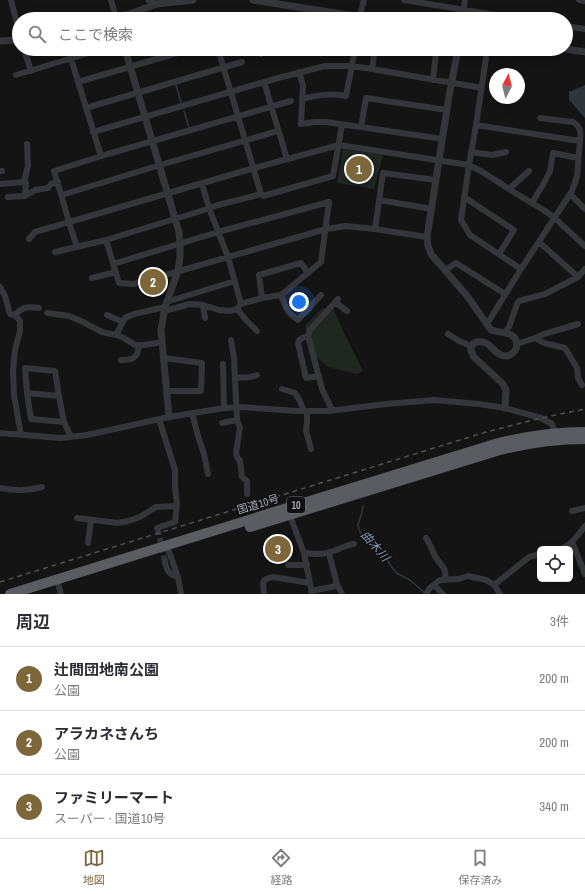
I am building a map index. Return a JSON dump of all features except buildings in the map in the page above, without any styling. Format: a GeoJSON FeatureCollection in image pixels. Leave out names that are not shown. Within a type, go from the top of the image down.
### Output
{"type":"FeatureCollection","features":[{"type":"Feature","properties":{"kind":"highway","name":"国道10号"},"geometry":{"type":"LineString","coordinates":[[31,594],[488,446],[521,438],[555,433],[585,432]]}},
{"type":"Feature","properties":{"kind":"highway","name":"国道10号"},"geometry":{"type":"LineString","coordinates":[[288,511],[520,445],[555,440],[585,439]]}},
{"type":"Feature","properties":{"kind":"highway","name":"国道10号"},"geometry":{"type":"LineString","coordinates":[[10,594],[59,586]]}},
{"type":"Feature","properties":{"kind":"street"},"geometry":{"type":"LineString","coordinates":[[12,0],[15,12]]}},
{"type":"Feature","properties":{"kind":"street"},"geometry":{"type":"LineString","coordinates":[[111,0],[113,12]]}},
{"type":"Feature","properties":{"kind":"street"},"geometry":{"type":"LineString","coordinates":[[148,0],[158,3]]}},
{"type":"Feature","properties":{"kind":"street"},"geometry":{"type":"LineString","coordinates":[[132,12],[158,3],[193,0]]}},
{"type":"Feature","properties":{"kind":"street"},"geometry":{"type":"LineString","coordinates":[[253,0],[324,12]]}},
{"type":"Feature","properties":{"kind":"street"},"geometry":{"type":"LineString","coordinates":[[361,12],[364,0]]}},
{"type":"Feature","properties":{"kind":"street"},"geometry":{"type":"LineString","coordinates":[[404,0],[481,12]]}},
{"type":"Feature","properties":{"kind":"street"},"geometry":{"type":"LineString","coordinates":[[463,12],[465,0]]}},
{"type":"Feature","properties":{"kind":"street"},"geometry":{"type":"LineString","coordinates":[[579,0],[585,1]]}},
{"type":"Feature","properties":{"kind":"street"},"geometry":{"type":"LineString","coordinates":[[573,27],[585,29]]}},
{"type":"Feature","properties":{"kind":"street"},"geometry":{"type":"LineString","coordinates":[[0,41],[12,40]]}},
{"type":"Feature","properties":{"kind":"street"},"geometry":{"type":"LineString","coordinates":[[573,50],[585,52]]}},
{"type":"Feature","properties":{"kind":"street"},"geometry":{"type":"LineString","coordinates":[[26,56],[31,71]]}},
{"type":"Feature","properties":{"kind":"street"},"geometry":{"type":"LineString","coordinates":[[16,75],[78,56]]}},
{"type":"Feature","properties":{"kind":"street"},"geometry":{"type":"LineString","coordinates":[[127,56],[179,232],[180,257],[178,271],[165,306],[161,330],[169,417]]}},
{"type":"Feature","properties":{"kind":"street"},"geometry":{"type":"LineString","coordinates":[[78,82],[166,56]]}},
{"type":"Feature","properties":{"kind":"street"},"geometry":{"type":"LineString","coordinates":[[220,56],[261,194]]}},
{"type":"Feature","properties":{"kind":"street"},"geometry":{"type":"LineString","coordinates":[[302,99],[320,94],[346,96],[353,56]]}},
{"type":"Feature","properties":{"kind":"street"},"geometry":{"type":"LineString","coordinates":[[372,69],[374,56]]}},
{"type":"Feature","properties":{"kind":"street"},"geometry":{"type":"LineString","coordinates":[[433,80],[436,56]]}},
{"type":"Feature","properties":{"kind":"street"},"geometry":{"type":"LineString","coordinates":[[457,56],[427,237],[428,246],[431,254],[468,297],[491,330],[496,332],[505,332],[511,334],[515,338],[517,344],[516,349],[512,354],[506,356],[499,354],[486,343],[480,341],[474,342],[471,346],[471,352],[474,357],[503,384],[506,390],[505,408]]}},
{"type":"Feature","properties":{"kind":"street"},"geometry":{"type":"LineString","coordinates":[[71,58],[101,156]]}},
{"type":"Feature","properties":{"kind":"street"},"geometry":{"type":"LineString","coordinates":[[486,58],[461,220],[470,235],[521,269]]}},
{"type":"Feature","properties":{"kind":"street"},"geometry":{"type":"LineString","coordinates":[[86,108],[242,62]]}},
{"type":"Feature","properties":{"kind":"street"},"geometry":{"type":"LineString","coordinates":[[93,132],[299,72],[325,66],[351,66],[482,88]]}},
{"type":"Feature","properties":{"kind":"street"},"geometry":{"type":"LineString","coordinates":[[299,72],[303,85],[301,124],[320,122],[443,139]]}},
{"type":"Feature","properties":{"kind":"street"},"geometry":{"type":"LineString","coordinates":[[264,82],[287,159]]}},
{"type":"Feature","properties":{"kind":"street"},"geometry":{"type":"LineString","coordinates":[[361,127],[366,98],[447,110]]}},
{"type":"Feature","properties":{"kind":"street"},"geometry":{"type":"LineString","coordinates":[[77,247],[54,170],[291,101]]}},
{"type":"Feature","properties":{"kind":"street"},"geometry":{"type":"LineString","coordinates":[[487,324],[572,191],[577,176],[581,134],[580,128],[573,122],[540,118]]}},
{"type":"Feature","properties":{"kind":"street"},"geometry":{"type":"LineString","coordinates":[[55,252],[106,240],[235,200],[261,194],[263,196],[333,176],[342,125]]}},
{"type":"Feature","properties":{"kind":"street"},"geometry":{"type":"LineString","coordinates":[[476,125],[580,141]]}},
{"type":"Feature","properties":{"kind":"street"},"geometry":{"type":"LineString","coordinates":[[62,195],[278,131]]}},
{"type":"Feature","properties":{"kind":"street"},"geometry":{"type":"LineString","coordinates":[[25,196],[26,183],[24,182],[28,166],[27,144]]}},
{"type":"Feature","properties":{"kind":"street"},"geometry":{"type":"LineString","coordinates":[[29,239],[35,232],[254,168],[339,145],[469,165],[555,218],[585,246]]}},
{"type":"Feature","properties":{"kind":"street"},"geometry":{"type":"LineString","coordinates":[[471,152],[492,156],[506,152]]}},
{"type":"Feature","properties":{"kind":"street"},"geometry":{"type":"LineString","coordinates":[[532,203],[550,171],[553,153],[578,158]]}},
{"type":"Feature","properties":{"kind":"street"},"geometry":{"type":"LineString","coordinates":[[509,190],[529,171]]}},
{"type":"Feature","properties":{"kind":"street"},"geometry":{"type":"LineString","coordinates":[[375,228],[383,173],[436,180]]}},
{"type":"Feature","properties":{"kind":"street"},"geometry":{"type":"LineString","coordinates":[[0,184],[24,182]]}},
{"type":"Feature","properties":{"kind":"street"},"geometry":{"type":"LineString","coordinates":[[8,197],[25,196],[35,190],[48,188],[51,184],[58,182]]}},
{"type":"Feature","properties":{"kind":"street"},"geometry":{"type":"LineString","coordinates":[[202,184],[209,208],[228,258],[239,306],[247,321],[257,331]]}},
{"type":"Feature","properties":{"kind":"street"},"geometry":{"type":"LineString","coordinates":[[570,194],[585,209]]}},
{"type":"Feature","properties":{"kind":"street"},"geometry":{"type":"LineString","coordinates":[[464,197],[514,230],[499,254]]}},
{"type":"Feature","properties":{"kind":"street"},"geometry":{"type":"LineString","coordinates":[[379,200],[432,209]]}},
{"type":"Feature","properties":{"kind":"street"},"geometry":{"type":"LineString","coordinates":[[113,264],[218,232],[329,202],[321,262],[281,295],[262,298],[239,306],[230,311],[219,310],[203,305],[190,304],[165,306]]}},
{"type":"Feature","properties":{"kind":"street"},"geometry":{"type":"LineString","coordinates":[[106,240],[119,283],[134,284],[326,229],[346,226],[375,228],[427,237]]}},
{"type":"Feature","properties":{"kind":"street"},"geometry":{"type":"LineString","coordinates":[[539,242],[578,277]]}},
{"type":"Feature","properties":{"kind":"street"},"geometry":{"type":"LineString","coordinates":[[262,298],[259,275],[301,263],[308,273]]}},
{"type":"Feature","properties":{"kind":"street"},"geometry":{"type":"LineString","coordinates":[[445,270],[456,263],[505,294]]}},
{"type":"Feature","properties":{"kind":"street"},"geometry":{"type":"LineString","coordinates":[[505,332],[509,327],[519,301],[545,294],[578,277],[585,269]]}},
{"type":"Feature","properties":{"kind":"street"},"geometry":{"type":"LineString","coordinates":[[92,278],[116,272]]}},
{"type":"Feature","properties":{"kind":"street"},"geometry":{"type":"LineString","coordinates":[[116,335],[125,318],[134,314],[165,306],[234,281]]}},
{"type":"Feature","properties":{"kind":"street"},"geometry":{"type":"LineString","coordinates":[[0,286],[5,296],[10,314],[15,315],[20,321],[20,331],[12,370],[14,395],[21,435]]}},
{"type":"Feature","properties":{"kind":"street"},"geometry":{"type":"LineString","coordinates":[[281,295],[290,315],[298,320],[321,295]]}},
{"type":"Feature","properties":{"kind":"street"},"geometry":{"type":"LineString","coordinates":[[332,410],[322,389],[308,336],[310,330],[336,300],[347,311]]}},
{"type":"Feature","properties":{"kind":"street"},"geometry":{"type":"LineString","coordinates":[[203,305],[205,318]]}},
{"type":"Feature","properties":{"kind":"street"},"geometry":{"type":"LineString","coordinates":[[15,315],[20,309],[30,307],[39,308]]}},
{"type":"Feature","properties":{"kind":"street"},"geometry":{"type":"LineString","coordinates":[[47,313],[69,316],[102,332],[121,336],[134,345],[162,342]]}},
{"type":"Feature","properties":{"kind":"street"},"geometry":{"type":"LineString","coordinates":[[107,315],[123,322]]}},
{"type":"Feature","properties":{"kind":"street"},"geometry":{"type":"LineString","coordinates":[[517,344],[578,324]]}},
{"type":"Feature","properties":{"kind":"street"},"geometry":{"type":"LineString","coordinates":[[448,334],[471,346]]}},
{"type":"Feature","properties":{"kind":"street"},"geometry":{"type":"LineString","coordinates":[[308,336],[298,341],[306,378],[319,376]]}},
{"type":"Feature","properties":{"kind":"street"},"geometry":{"type":"LineString","coordinates":[[535,338],[544,343],[565,348],[577,368],[578,378],[582,385]]}},
{"type":"Feature","properties":{"kind":"street"},"geometry":{"type":"LineString","coordinates":[[231,340],[234,358],[237,420],[240,428],[236,452],[240,461],[242,477],[247,481],[247,494]]}},
{"type":"Feature","properties":{"kind":"street"},"geometry":{"type":"LineString","coordinates":[[121,360],[128,360],[135,357],[138,353],[139,345]]}},
{"type":"Feature","properties":{"kind":"street"},"geometry":{"type":"LineString","coordinates":[[164,358],[202,363],[201,391],[167,391]]}},
{"type":"Feature","properties":{"kind":"street"},"geometry":{"type":"LineString","coordinates":[[223,364],[224,408]]}},
{"type":"Feature","properties":{"kind":"street"},"geometry":{"type":"LineString","coordinates":[[64,422],[31,419],[25,368],[55,370],[64,422],[71,437]]}},
{"type":"Feature","properties":{"kind":"street"},"geometry":{"type":"LineString","coordinates":[[235,378],[257,375]]}},
{"type":"Feature","properties":{"kind":"street"},"geometry":{"type":"LineString","coordinates":[[282,389],[295,393],[305,411],[307,423],[306,431],[311,449]]}},
{"type":"Feature","properties":{"kind":"street"},"geometry":{"type":"LineString","coordinates":[[27,393],[59,396]]}},
{"type":"Feature","properties":{"kind":"street"},"geometry":{"type":"LineString","coordinates":[[0,432],[61,438],[224,408],[236,407],[305,411],[332,410],[434,400],[505,408],[541,418],[552,424],[555,433]]}},
{"type":"Feature","properties":{"kind":"street"},"geometry":{"type":"LineString","coordinates":[[192,413],[204,454],[208,474]]}},
{"type":"Feature","properties":{"kind":"street"},"geometry":{"type":"LineString","coordinates":[[158,530],[157,528],[175,522],[177,506],[175,470],[159,419]]}},
{"type":"Feature","properties":{"kind":"street"},"geometry":{"type":"LineString","coordinates":[[222,423],[237,420]]}},
{"type":"Feature","properties":{"kind":"street"},"geometry":{"type":"LineString","coordinates":[[0,488],[10,490],[31,490],[42,487]]}},
{"type":"Feature","properties":{"kind":"street"},"geometry":{"type":"LineString","coordinates":[[77,518],[118,523],[140,517],[156,508],[177,506]]}},
{"type":"Feature","properties":{"kind":"street"},"geometry":{"type":"LineString","coordinates":[[572,511],[585,508]]}},
{"type":"Feature","properties":{"kind":"street"},"geometry":{"type":"LineString","coordinates":[[288,511],[304,553],[312,593],[336,586],[337,584]]}},
{"type":"Feature","properties":{"kind":"street"},"geometry":{"type":"LineString","coordinates":[[88,543],[91,520]]}},
{"type":"Feature","properties":{"kind":"street"},"geometry":{"type":"LineString","coordinates":[[567,546],[585,526]]}},
{"type":"Feature","properties":{"kind":"street"},"geometry":{"type":"LineString","coordinates":[[426,538],[435,556],[445,569],[445,580]]}},
{"type":"Feature","properties":{"kind":"street"},"geometry":{"type":"LineString","coordinates":[[572,542],[585,574]]}},
{"type":"Feature","properties":{"kind":"street"},"geometry":{"type":"LineString","coordinates":[[304,553],[329,553],[354,544]]}},
{"type":"Feature","properties":{"kind":"street"},"geometry":{"type":"LineString","coordinates":[[168,549],[178,577],[181,594]]}},
{"type":"Feature","properties":{"kind":"street"},"geometry":{"type":"LineString","coordinates":[[329,553],[337,584],[342,594]]}},
{"type":"Feature","properties":{"kind":"street"},"geometry":{"type":"LineString","coordinates":[[494,585],[529,557],[537,555]]}},
{"type":"Feature","properties":{"kind":"street"},"geometry":{"type":"LineString","coordinates":[[165,562],[167,569],[172,575],[178,577]]}},
{"type":"Feature","properties":{"kind":"street"},"geometry":{"type":"LineString","coordinates":[[288,565],[307,565]]}},
{"type":"Feature","properties":{"kind":"street"},"geometry":{"type":"LineString","coordinates":[[427,593],[440,580],[458,579],[468,576],[486,580],[494,585],[500,594]]}},
{"type":"Feature","properties":{"kind":"street"},"geometry":{"type":"LineString","coordinates":[[264,594],[264,581],[266,578],[270,577],[310,583]]}},
{"type":"Feature","properties":{"kind":"street"},"geometry":{"type":"LineString","coordinates":[[434,585],[443,594]]}},
{"type":"Feature","properties":{"kind":"shaded area"},"geometry":{"type":"Polygon","coordinates":[[[585,85],[585,118],[569,100],[569,92],[585,85]]]}},
{"type":"Feature","properties":{"kind":"shaded area"},"geometry":{"type":"Polygon","coordinates":[[[343,149],[383,155],[374,189],[337,183],[343,149]]]}},
{"type":"Feature","properties":{"kind":"shaded area"},"geometry":{"type":"Polygon","coordinates":[[[322,308],[334,310],[363,371],[357,374],[328,367],[310,352],[305,326],[322,308]]]}},
{"type":"Feature","properties":{"kind":"waterway","name":"曲木川"},"geometry":{"type":"LineString","coordinates":[[176,85],[181,102]]}},
{"type":"Feature","properties":{"kind":"waterway","name":"曲木川"},"geometry":{"type":"LineString","coordinates":[[184,111],[189,128]]}},
{"type":"Feature","properties":{"kind":"waterway","name":"曲木川"},"geometry":{"type":"LineString","coordinates":[[363,506],[358,525],[361,534],[381,550],[398,574],[410,580],[425,593]]}},
{"type":"Feature","properties":{"kind":"tunnel"},"geometry":{"type":"LineString","coordinates":[[158,529],[165,562]]}},
{"type":"Feature","properties":{"kind":"railway"},"geometry":{"type":"LineString","coordinates":[[0,582],[486,432],[585,409]]}},
{"type":"Feature","properties":{"kind":"place","name":"辻間団地南公園"},"geometry":{"type":"Point","coordinates":[359,169]}},
{"type":"Feature","properties":{"kind":"place","name":"アラカネさんち"},"geometry":{"type":"Point","coordinates":[153,282]}},
{"type":"Feature","properties":{"kind":"place","name":"ファミリーマート"},"geometry":{"type":"Point","coordinates":[278,549]}}]}
